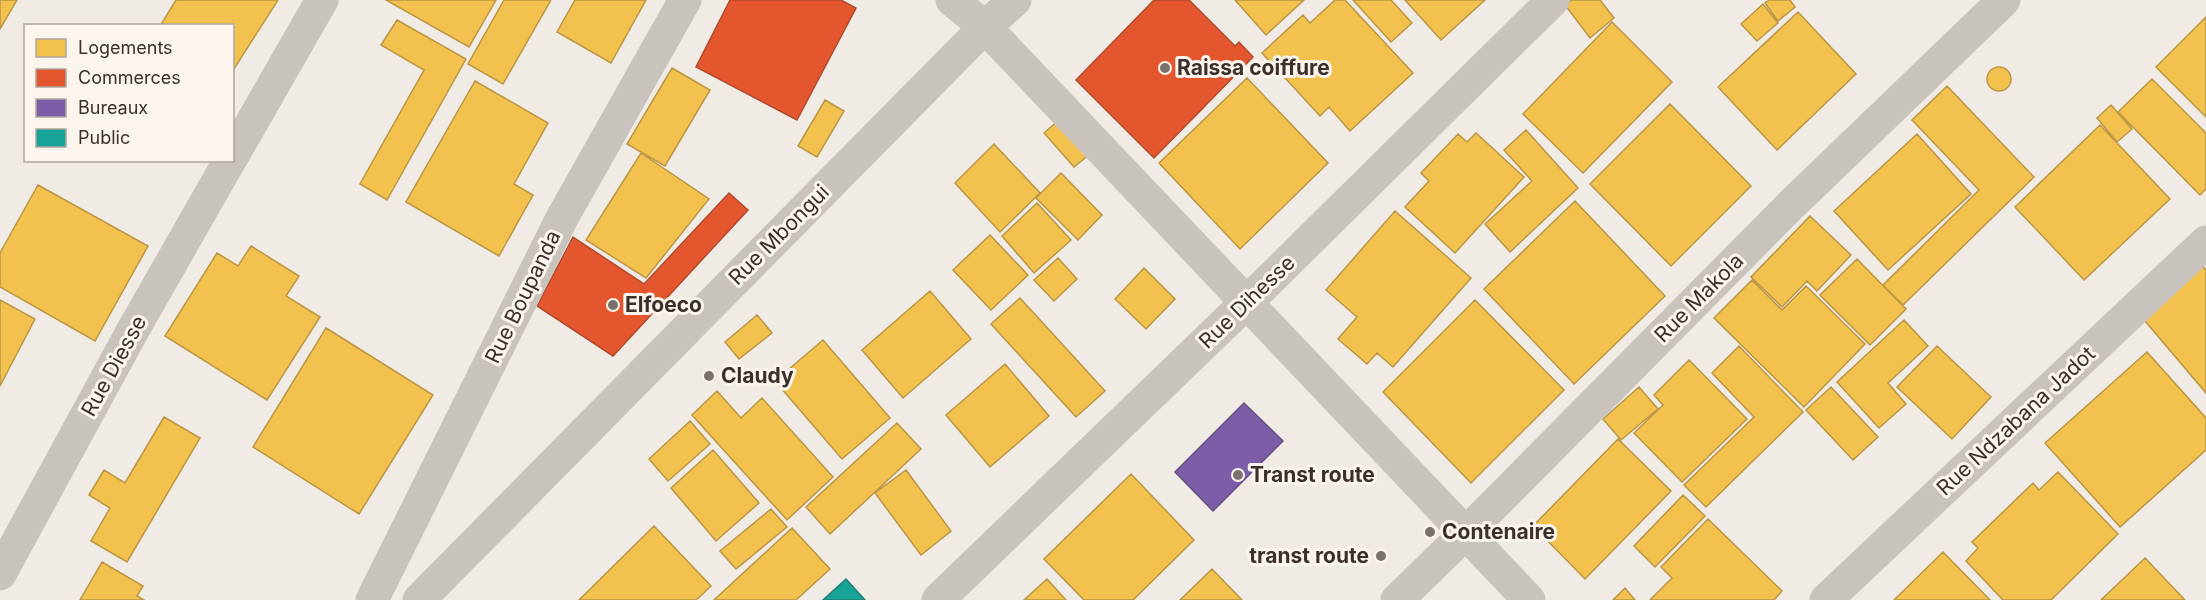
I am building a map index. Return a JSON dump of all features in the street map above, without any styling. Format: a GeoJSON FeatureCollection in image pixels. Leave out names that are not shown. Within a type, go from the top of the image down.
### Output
{"type":"FeatureCollection","features":[{"type":"Feature","properties":{"kind":"street","name":"Rue Diesse"},"geometry":{"type":"LineString","coordinates":[[234,154],[322,0]]}},
{"type":"Feature","properties":{"kind":"street","name":"Rue Boupanda"},"geometry":{"type":"LineString","coordinates":[[372,600],[562,218],[685,0]]}},
{"type":"Feature","properties":{"kind":"street"},"geometry":{"type":"LineString","coordinates":[[952,0],[985,27],[1529,600]]}},
{"type":"Feature","properties":{"kind":"street","name":"Rue Mbongui"},"geometry":{"type":"LineString","coordinates":[[419,600],[985,27],[1015,0]]}},
{"type":"Feature","properties":{"kind":"street","name":"Rue Dihesse"},"geometry":{"type":"LineString","coordinates":[[938,600],[1247,302],[1553,0]]}},
{"type":"Feature","properties":{"kind":"street","name":"Rue Makola"},"geometry":{"type":"LineString","coordinates":[[1397,600],[1791,205],[2004,0]]}},
{"type":"Feature","properties":{"kind":"street","name":"Rue Diesse"},"geometry":{"type":"LineString","coordinates":[[0,574],[229,162]]}},
{"type":"Feature","properties":{"kind":"street","name":"Rue Ndzabana Jadot"},"geometry":{"type":"LineString","coordinates":[[1826,600],[2206,242]]}},
{"type":"Feature","properties":{"kind":"building: Logements"},"geometry":{"type":"Polygon","coordinates":[[[0,0],[17,0],[0,29],[0,0]]]}},
{"type":"Feature","properties":{"kind":"building: Logements"},"geometry":{"type":"Polygon","coordinates":[[[176,0],[278,0],[234,69],[234,24],[161,24],[176,0]]]}},
{"type":"Feature","properties":{"kind":"building: Logements"},"geometry":{"type":"Polygon","coordinates":[[[386,0],[496,0],[469,47],[386,0]]]}},
{"type":"Feature","properties":{"kind":"building: Logements"},"geometry":{"type":"Polygon","coordinates":[[[504,0],[551,0],[503,84],[468,64],[504,0]]]}},
{"type":"Feature","properties":{"kind":"building: Logements"},"geometry":{"type":"Polygon","coordinates":[[[575,0],[646,0],[611,63],[557,32],[575,0]]]}},
{"type":"Feature","properties":{"kind":"building: Logements"},"geometry":{"type":"Polygon","coordinates":[[[1235,0],[1304,0],[1266,35],[1235,0]]]}},
{"type":"Feature","properties":{"kind":"building: Logements"},"geometry":{"type":"Polygon","coordinates":[[[1335,0],[1345,0],[1413,73],[1350,131],[1329,107],[1320,116],[1262,53],[1303,15],[1310,23],[1335,0]]]}},
{"type":"Feature","properties":{"kind":"building: Logements"},"geometry":{"type":"Polygon","coordinates":[[[1353,0],[1391,0],[1412,23],[1391,42],[1353,0]]]}},
{"type":"Feature","properties":{"kind":"building: Logements"},"geometry":{"type":"Polygon","coordinates":[[[1405,0],[1485,0],[1441,40],[1405,0]]]}},
{"type":"Feature","properties":{"kind":"building: Logements"},"geometry":{"type":"Polygon","coordinates":[[[1572,0],[1600,0],[1614,18],[1590,38],[1565,5],[1572,0]]]}},
{"type":"Feature","properties":{"kind":"building: Logements"},"geometry":{"type":"Polygon","coordinates":[[[1769,0],[1790,0],[1795,7],[1778,21],[1765,3],[1769,0]]]}},
{"type":"Feature","properties":{"kind":"building: Logements"},"geometry":{"type":"Polygon","coordinates":[[[1763,4],[1778,23],[1757,41],[1741,24],[1763,4]]]}},
{"type":"Feature","properties":{"kind":"building: Logements"},"geometry":{"type":"Polygon","coordinates":[[[1798,12],[1856,74],[1777,150],[1718,87],[1798,12]]]}},
{"type":"Feature","properties":{"kind":"building: Logements"},"geometry":{"type":"Polygon","coordinates":[[[2206,17],[2206,117],[2156,67],[2206,17]]]}},
{"type":"Feature","properties":{"kind":"building: Logements"},"geometry":{"type":"Polygon","coordinates":[[[397,20],[466,59],[387,200],[360,184],[424,70],[381,45],[397,20]]]}},
{"type":"Feature","properties":{"kind":"building: Logements"},"geometry":{"type":"Polygon","coordinates":[[[1612,22],[1672,82],[1583,173],[1523,114],[1612,22]]]}},
{"type":"Feature","properties":{"kind":"building: Logements"},"geometry":{"type":"Polygon","coordinates":[[[1994,67],[2004,67],[2011,74],[2011,84],[2004,91],[1994,91],[1987,84],[1987,74],[1994,67]]]}},
{"type":"Feature","properties":{"kind":"building: Logements"},"geometry":{"type":"Polygon","coordinates":[[[672,68],[710,90],[665,166],[627,144],[672,68]]]}},
{"type":"Feature","properties":{"kind":"building: Logements"},"geometry":{"type":"Polygon","coordinates":[[[1247,78],[1328,163],[1240,249],[1159,163],[1247,78]]]}},
{"type":"Feature","properties":{"kind":"building: Logements"},"geometry":{"type":"Polygon","coordinates":[[[2152,79],[2206,133],[2206,189],[2200,195],[2118,112],[2152,79]]]}},
{"type":"Feature","properties":{"kind":"building: Logements"},"geometry":{"type":"Polygon","coordinates":[[[475,81],[548,123],[514,184],[533,195],[499,256],[406,202],[475,81]]]}},
{"type":"Feature","properties":{"kind":"building: Logements"},"geometry":{"type":"Polygon","coordinates":[[[1947,86],[2034,177],[1903,305],[1883,285],[1979,190],[1912,120],[1947,86]]]}},
{"type":"Feature","properties":{"kind":"building: Logements"},"geometry":{"type":"Polygon","coordinates":[[[825,100],[844,111],[817,157],[798,146],[825,100]]]}},
{"type":"Feature","properties":{"kind":"building: Logements"},"geometry":{"type":"Polygon","coordinates":[[[1670,104],[1751,186],[1671,266],[1590,184],[1670,104]]]}},
{"type":"Feature","properties":{"kind":"building: Logements"},"geometry":{"type":"Polygon","coordinates":[[[2111,105],[2132,129],[2117,142],[2097,118],[2111,105]]]}},
{"type":"Feature","properties":{"kind":"building: Logements"},"geometry":{"type":"Polygon","coordinates":[[[1059,120],[1090,154],[1074,167],[1044,133],[1059,120]]]}},
{"type":"Feature","properties":{"kind":"building: Logements"},"geometry":{"type":"Polygon","coordinates":[[[2100,125],[2170,199],[2084,280],[2015,207],[2100,125]]]}},
{"type":"Feature","properties":{"kind":"building: Logements"},"geometry":{"type":"Polygon","coordinates":[[[1526,130],[1578,188],[1510,252],[1485,224],[1532,181],[1504,150],[1526,130]]]}},
{"type":"Feature","properties":{"kind":"building: Logements"},"geometry":{"type":"Polygon","coordinates":[[[1476,133],[1524,177],[1455,253],[1405,207],[1429,181],[1421,173],[1458,134],[1467,142],[1476,133]]]}},
{"type":"Feature","properties":{"kind":"building: Logements"},"geometry":{"type":"Polygon","coordinates":[[[1917,134],[1971,194],[1888,270],[1834,211],[1917,134]]]}},
{"type":"Feature","properties":{"kind":"building: Logements"},"geometry":{"type":"Polygon","coordinates":[[[994,144],[1040,193],[1000,232],[955,183],[994,144]]]}},
{"type":"Feature","properties":{"kind":"building: Logements"},"geometry":{"type":"Polygon","coordinates":[[[641,153],[709,199],[646,278],[586,240],[641,153]]]}},
{"type":"Feature","properties":{"kind":"building: Logements"},"geometry":{"type":"Polygon","coordinates":[[[1061,173],[1102,215],[1078,240],[1036,198],[1061,173]]]}},
{"type":"Feature","properties":{"kind":"building: Logements"},"geometry":{"type":"Polygon","coordinates":[[[38,185],[148,246],[95,341],[0,287],[0,253],[38,185]]]}},
{"type":"Feature","properties":{"kind":"building: Logements"},"geometry":{"type":"Polygon","coordinates":[[[1575,201],[1665,296],[1574,384],[1484,289],[1575,201]]]}},
{"type":"Feature","properties":{"kind":"building: Logements"},"geometry":{"type":"Polygon","coordinates":[[[1037,203],[1071,240],[1034,273],[1002,236],[1037,203]]]}},
{"type":"Feature","properties":{"kind":"building: Logements"},"geometry":{"type":"Polygon","coordinates":[[[1395,211],[1471,278],[1393,367],[1377,353],[1367,364],[1338,339],[1357,317],[1326,290],[1395,211]]]}},
{"type":"Feature","properties":{"kind":"building: Logements"},"geometry":{"type":"Polygon","coordinates":[[[1810,216],[1851,255],[1817,291],[1807,281],[1782,307],[1751,277],[1810,216]]]}},
{"type":"Feature","properties":{"kind":"building: Logements"},"geometry":{"type":"Polygon","coordinates":[[[990,235],[1028,275],[991,310],[953,270],[990,235]]]}},
{"type":"Feature","properties":{"kind":"building: Logements"},"geometry":{"type":"Polygon","coordinates":[[[251,246],[299,276],[286,296],[320,317],[267,400],[165,336],[217,253],[238,266],[251,246]]]}},
{"type":"Feature","properties":{"kind":"building: Logements"},"geometry":{"type":"Polygon","coordinates":[[[1058,258],[1077,279],[1054,301],[1034,280],[1058,258]]]}},
{"type":"Feature","properties":{"kind":"building: Logements"},"geometry":{"type":"Polygon","coordinates":[[[1857,259],[1906,309],[1870,345],[1820,295],[1857,259]]]}},
{"type":"Feature","properties":{"kind":"building: Logements"},"geometry":{"type":"Polygon","coordinates":[[[2200,263],[2206,270],[2206,393],[2140,315],[2200,263]]]}},
{"type":"Feature","properties":{"kind":"building: Logements"},"geometry":{"type":"Polygon","coordinates":[[[1144,268],[1175,299],[1146,329],[1115,299],[1144,268]]]}},
{"type":"Feature","properties":{"kind":"building: Logements"},"geometry":{"type":"Polygon","coordinates":[[[1752,280],[1782,310],[1806,286],[1865,344],[1804,407],[1714,318],[1752,280]]]}},
{"type":"Feature","properties":{"kind":"building: Logements"},"geometry":{"type":"Polygon","coordinates":[[[930,291],[971,339],[903,398],[862,350],[930,291]]]}},
{"type":"Feature","properties":{"kind":"building: Logements"},"geometry":{"type":"Polygon","coordinates":[[[1020,298],[1105,391],[1076,417],[991,324],[1020,298]]]}},
{"type":"Feature","properties":{"kind":"building: Logements"},"geometry":{"type":"Polygon","coordinates":[[[0,300],[35,319],[0,386],[0,300]]]}},
{"type":"Feature","properties":{"kind":"building: Logements"},"geometry":{"type":"Polygon","coordinates":[[[1475,300],[1564,390],[1471,483],[1383,392],[1475,300]]]}},
{"type":"Feature","properties":{"kind":"building: Logements"},"geometry":{"type":"Polygon","coordinates":[[[757,315],[772,333],[739,359],[725,342],[757,315]]]}},
{"type":"Feature","properties":{"kind":"building: Logements"},"geometry":{"type":"Polygon","coordinates":[[[1904,320],[1928,346],[1888,383],[1906,404],[1879,428],[1837,382],[1904,320]]]}},
{"type":"Feature","properties":{"kind":"building: Logements"},"geometry":{"type":"Polygon","coordinates":[[[326,328],[433,395],[359,514],[253,447],[326,328]]]}},
{"type":"Feature","properties":{"kind":"building: Logements"},"geometry":{"type":"Polygon","coordinates":[[[823,340],[890,418],[842,459],[775,381],[823,340]]]}},
{"type":"Feature","properties":{"kind":"building: Logements"},"geometry":{"type":"Polygon","coordinates":[[[1739,346],[1803,412],[1706,507],[1684,485],[1754,417],[1712,373],[1739,346]]]}},
{"type":"Feature","properties":{"kind":"building: Logements"},"geometry":{"type":"Polygon","coordinates":[[[1937,346],[1991,397],[1952,439],[1897,387],[1937,346]]]}},
{"type":"Feature","properties":{"kind":"building: Logements"},"geometry":{"type":"Polygon","coordinates":[[[2147,352],[2206,418],[2206,450],[2120,527],[2045,443],[2147,352]]]}},
{"type":"Feature","properties":{"kind":"building: Logements"},"geometry":{"type":"Polygon","coordinates":[[[1689,360],[1747,419],[1682,482],[1634,433],[1663,405],[1654,395],[1689,360]]]}},
{"type":"Feature","properties":{"kind":"building: Logements"},"geometry":{"type":"Polygon","coordinates":[[[1005,364],[1049,416],[990,467],[946,415],[1005,364]]]}},
{"type":"Feature","properties":{"kind":"building: Logements"},"geometry":{"type":"Polygon","coordinates":[[[1639,387],[1658,409],[1621,440],[1603,419],[1639,387]]]}},
{"type":"Feature","properties":{"kind":"building: Logements"},"geometry":{"type":"Polygon","coordinates":[[[1831,387],[1878,437],[1853,460],[1806,410],[1831,387]]]}},
{"type":"Feature","properties":{"kind":"building: Logements"},"geometry":{"type":"Polygon","coordinates":[[[717,391],[741,418],[762,398],[833,477],[787,520],[692,415],[717,391]]]}},
{"type":"Feature","properties":{"kind":"building: Logements"},"geometry":{"type":"Polygon","coordinates":[[[164,417],[200,438],[127,562],[91,541],[110,508],[89,495],[104,470],[125,483],[164,417]]]}},
{"type":"Feature","properties":{"kind":"building: Logements"},"geometry":{"type":"Polygon","coordinates":[[[690,421],[710,444],[668,481],[649,459],[690,421]]]}},
{"type":"Feature","properties":{"kind":"building: Logements"},"geometry":{"type":"Polygon","coordinates":[[[897,423],[921,449],[830,534],[806,507],[897,423]]]}},
{"type":"Feature","properties":{"kind":"building: Logements"},"geometry":{"type":"Polygon","coordinates":[[[1618,439],[1671,491],[1585,579],[1533,526],[1618,439]]]}},
{"type":"Feature","properties":{"kind":"building: Logements"},"geometry":{"type":"Polygon","coordinates":[[[713,450],[759,503],[716,541],[671,488],[713,450]]]}},
{"type":"Feature","properties":{"kind":"building: Logements"},"geometry":{"type":"Polygon","coordinates":[[[906,470],[951,531],[921,555],[875,493],[906,470]]]}},
{"type":"Feature","properties":{"kind":"building: Logements"},"geometry":{"type":"Polygon","coordinates":[[[2058,472],[2118,534],[2051,600],[2003,600],[1966,561],[1978,548],[1972,542],[2033,483],[2039,490],[2058,472]]]}},
{"type":"Feature","properties":{"kind":"building: Logements"},"geometry":{"type":"Polygon","coordinates":[[[1131,474],[1194,540],[1133,600],[1084,600],[1044,559],[1131,474]]]}},
{"type":"Feature","properties":{"kind":"building: Logements"},"geometry":{"type":"Polygon","coordinates":[[[1683,495],[1705,516],[1655,567],[1634,546],[1683,495]]]}},
{"type":"Feature","properties":{"kind":"building: Logements"},"geometry":{"type":"Polygon","coordinates":[[[771,509],[787,527],[736,569],[720,551],[771,509]]]}},
{"type":"Feature","properties":{"kind":"building: Logements"},"geometry":{"type":"Polygon","coordinates":[[[1708,519],[1782,591],[1774,600],[1650,600],[1672,578],[1661,567],[1708,519]]]}},
{"type":"Feature","properties":{"kind":"building: Logements"},"geometry":{"type":"Polygon","coordinates":[[[654,526],[711,586],[696,600],[579,600],[654,526]]]}},
{"type":"Feature","properties":{"kind":"building: Logements"},"geometry":{"type":"Polygon","coordinates":[[[792,528],[830,569],[796,600],[714,600],[792,528]]]}},
{"type":"Feature","properties":{"kind":"building: Logements"},"geometry":{"type":"Polygon","coordinates":[[[1943,552],[1990,600],[1894,600],[1943,552]]]}},
{"type":"Feature","properties":{"kind":"building: Logements"},"geometry":{"type":"Polygon","coordinates":[[[2145,558],[2185,600],[2101,600],[2145,558]]]}},
{"type":"Feature","properties":{"kind":"building: Logements"},"geometry":{"type":"Polygon","coordinates":[[[102,562],[143,586],[137,596],[144,600],[80,600],[102,562]]]}},
{"type":"Feature","properties":{"kind":"building: Logements"},"geometry":{"type":"Polygon","coordinates":[[[1212,569],[1242,600],[1180,600],[1212,569]]]}},
{"type":"Feature","properties":{"kind":"building: Logements"},"geometry":{"type":"Polygon","coordinates":[[[1047,579],[1066,600],[1024,600],[1047,579]]]}},
{"type":"Feature","properties":{"kind":"building: Logements"},"geometry":{"type":"Polygon","coordinates":[[[1625,588],[1635,600],[1613,600],[1625,588]]]}},
{"type":"Feature","properties":{"kind":"building: Commerces"},"geometry":{"type":"Polygon","coordinates":[[[730,0],[841,0],[856,8],[797,120],[696,67],[730,0]]]}},
{"type":"Feature","properties":{"kind":"building: Commerces","name":"Raissa coiffure"},"geometry":{"type":"Polygon","coordinates":[[[1154,0],[1189,0],[1235,46],[1239,42],[1253,57],[1154,158],[1076,80],[1154,0]]]}},
{"type":"Feature","properties":{"kind":"building: Commerces"},"geometry":{"type":"Polygon","coordinates":[[[729,193],[748,210],[613,356],[537,306],[573,237],[644,284],[729,193]]]}},
{"type":"Feature","properties":{"kind":"building: Bureaux"},"geometry":{"type":"Polygon","coordinates":[[[1244,403],[1283,441],[1213,511],[1175,472],[1244,403]]]}},
{"type":"Feature","properties":{"kind":"building: Public"},"geometry":{"type":"Polygon","coordinates":[[[846,579],[865,600],[823,600],[846,579]]]}},
{"type":"Feature","properties":{"kind":"place","name":"Raissa coiffure"},"geometry":{"type":"Point","coordinates":[1165,68]}},
{"type":"Feature","properties":{"kind":"place","name":"Elfoeco"},"geometry":{"type":"Point","coordinates":[613,305]}},
{"type":"Feature","properties":{"kind":"place","name":"Claudy"},"geometry":{"type":"Point","coordinates":[709,376]}},
{"type":"Feature","properties":{"kind":"place","name":"Transt route"},"geometry":{"type":"Point","coordinates":[1238,475]}},
{"type":"Feature","properties":{"kind":"place","name":"Contenaire"},"geometry":{"type":"Point","coordinates":[1430,532]}},
{"type":"Feature","properties":{"kind":"place","name":"transt route"},"geometry":{"type":"Point","coordinates":[1381,556]}}]}
